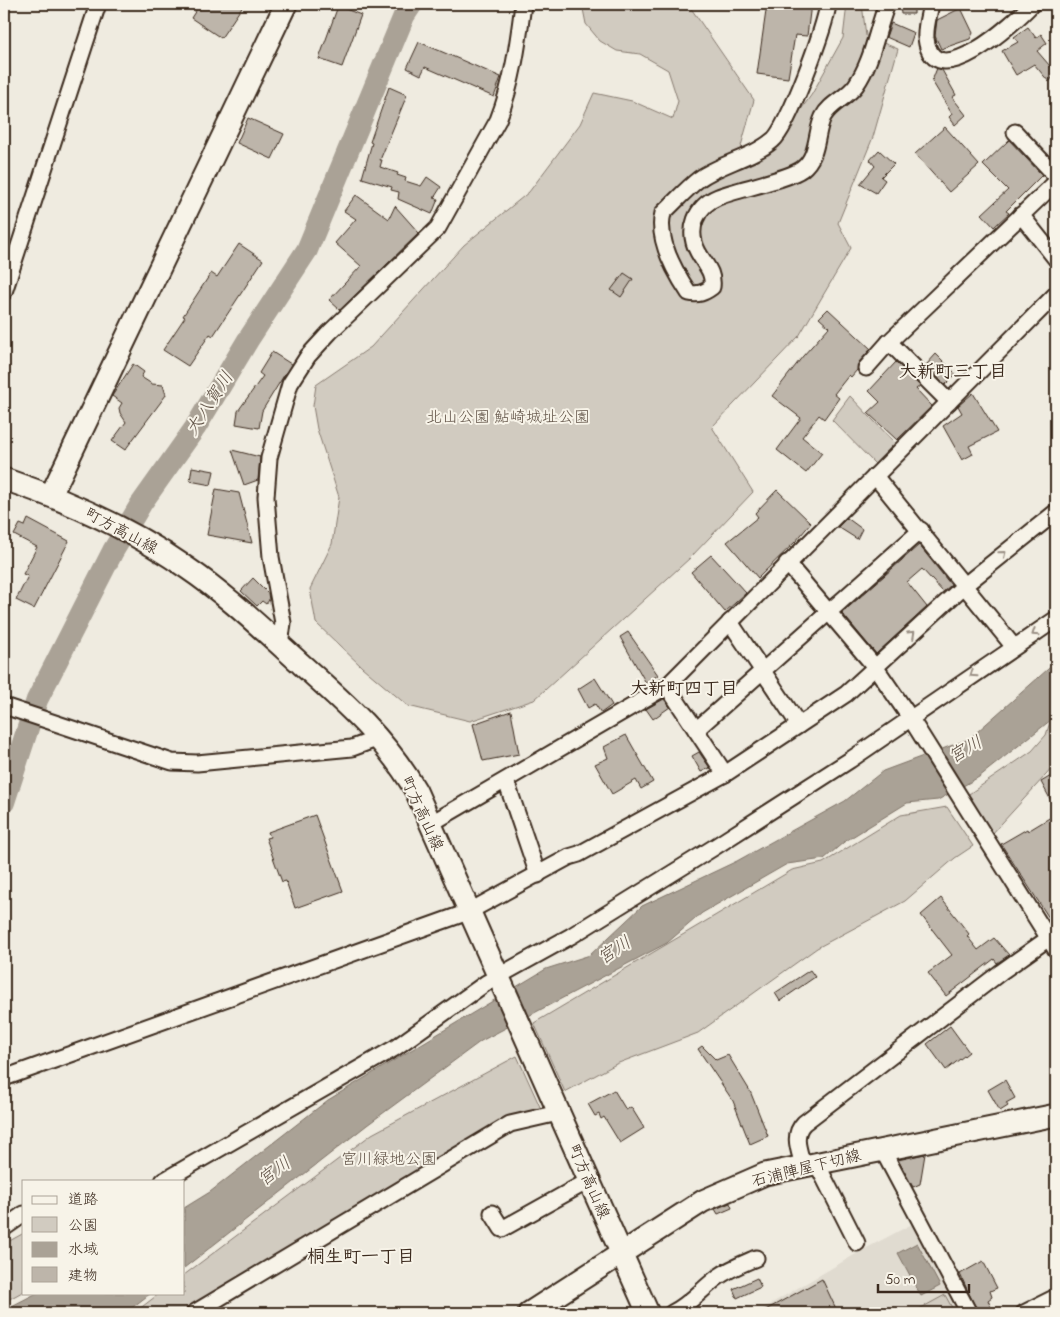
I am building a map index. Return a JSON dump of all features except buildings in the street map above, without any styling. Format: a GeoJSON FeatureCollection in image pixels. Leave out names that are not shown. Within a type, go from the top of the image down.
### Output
{"type":"FeatureCollection","features":[{"type":"Feature","properties":{"kind":"main road"},"geometry":{"type":"LineString","coordinates":[[51,495],[286,4]]}},
{"type":"Feature","properties":{"kind":"main road","name":"町方高山線"},"geometry":{"type":"LineString","coordinates":[[4,479],[51,495],[97,514],[158,548],[224,596],[353,710],[379,738],[404,771],[430,824],[648,1313]]}},
{"type":"Feature","properties":{"kind":"main road","name":"石浦陣屋下切線"},"geometry":{"type":"LineString","coordinates":[[529,1313],[703,1200],[765,1174],[1056,1115]]}},
{"type":"Feature","properties":{"kind":"street"},"geometry":{"type":"LineString","coordinates":[[4,292],[98,4]]}},
{"type":"Feature","properties":{"kind":"street"},"geometry":{"type":"LineString","coordinates":[[280,645],[283,623],[282,611],[271,557],[266,497],[270,458],[285,396],[297,372],[330,332],[438,228],[502,111],[515,70],[523,4]]}},
{"type":"Feature","properties":{"kind":"street"},"geometry":{"type":"LineString","coordinates":[[828,4],[821,35],[787,120],[777,138],[700,179],[663,213],[661,221],[667,250],[689,292],[697,294],[706,292],[712,287],[713,279],[697,251],[692,233],[699,210],[710,200],[794,173],[806,165],[813,155],[824,115],[851,92],[870,61],[877,30],[887,4]]}},
{"type":"Feature","properties":{"kind":"street"},"geometry":{"type":"LineString","coordinates":[[930,4],[926,30],[927,44],[933,55],[948,62],[963,59],[1008,28],[1032,4]]}},
{"type":"Feature","properties":{"kind":"street"},"geometry":{"type":"LineString","coordinates":[[1015,132],[1056,176]]}},
{"type":"Feature","properties":{"kind":"street"},"geometry":{"type":"LineString","coordinates":[[866,368],[889,342],[1056,182]]}},
{"type":"Feature","properties":{"kind":"street"},"geometry":{"type":"LineString","coordinates":[[1021,215],[1056,258]]}},
{"type":"Feature","properties":{"kind":"street"},"geometry":{"type":"LineString","coordinates":[[430,824],[667,686],[1056,294]]}},
{"type":"Feature","properties":{"kind":"street"},"geometry":{"type":"LineString","coordinates":[[889,342],[949,402]]}},
{"type":"Feature","properties":{"kind":"street"},"geometry":{"type":"LineString","coordinates":[[875,476],[921,530],[1014,647]]}},
{"type":"Feature","properties":{"kind":"street"},"geometry":{"type":"LineString","coordinates":[[4,1078],[468,912],[538,875],[725,774],[846,694],[965,585],[1056,512]]}},
{"type":"Feature","properties":{"kind":"street"},"geometry":{"type":"LineString","coordinates":[[696,730],[921,530]]}},
{"type":"Feature","properties":{"kind":"street"},"geometry":{"type":"LineString","coordinates":[[787,563],[876,668],[913,722],[1054,941],[804,1123],[799,1129],[796,1136],[809,1164],[857,1243]]}},
{"type":"Feature","properties":{"kind":"street"},"geometry":{"type":"LineString","coordinates":[[165,1180],[395,1048],[526,962],[650,888],[913,722],[920,710],[1056,619]]}},
{"type":"Feature","properties":{"kind":"street"},"geometry":{"type":"LineString","coordinates":[[730,622],[799,725]]}},
{"type":"Feature","properties":{"kind":"street"},"geometry":{"type":"LineString","coordinates":[[667,686],[725,774]]}},
{"type":"Feature","properties":{"kind":"street"},"geometry":{"type":"LineString","coordinates":[[7,707],[151,757],[184,763],[352,748],[379,738]]}},
{"type":"Feature","properties":{"kind":"street"},"geometry":{"type":"LineString","coordinates":[[506,781],[538,875]]}},
{"type":"Feature","properties":{"kind":"street"},"geometry":{"type":"LineString","coordinates":[[194,1313],[510,1124],[556,1108]]}},
{"type":"Feature","properties":{"kind":"street"},"geometry":{"type":"LineString","coordinates":[[882,1149],[969,1313]]}},
{"type":"Feature","properties":{"kind":"street"},"geometry":{"type":"LineString","coordinates":[[492,1213],[502,1230],[590,1180]]}},
{"type":"Feature","properties":{"kind":"street"},"geometry":{"type":"LineString","coordinates":[[4,1228],[22,1215]]}},
{"type":"Feature","properties":{"kind":"street"},"geometry":{"type":"LineString","coordinates":[[672,1313],[697,1297],[730,1269],[756,1258]]}},
{"type":"Feature","properties":{"kind":"street"},"geometry":{"type":"LineString","coordinates":[[1024,1313],[1056,1297]]}},
{"type":"Feature","properties":{"kind":"shaded area"},"geometry":{"type":"Polygon","coordinates":[[[914,1223],[961,1313],[755,1313],[861,1251],[914,1223]]]}},
{"type":"Feature","properties":{"kind":"green space","name":"北山公園 鮎崎城址公園"},"geometry":{"type":"Polygon","coordinates":[[[582,4],[688,4],[754,100],[741,146],[752,158],[769,155],[812,94],[843,38],[847,4],[862,4],[866,36],[898,49],[873,137],[838,223],[851,248],[799,336],[712,427],[753,492],[690,558],[534,700],[470,721],[408,706],[362,667],[316,623],[310,589],[332,544],[339,497],[317,429],[313,406],[316,385],[371,347],[464,245],[529,192],[580,124],[594,93],[632,101],[673,119],[678,101],[668,70],[640,54],[617,51],[600,41],[586,24],[582,4]]]}},
{"type":"Feature","properties":{"kind":"green space"},"geometry":{"type":"Polygon","coordinates":[[[850,396],[896,444],[876,465],[832,420],[850,396]]]}},
{"type":"Feature","properties":{"kind":"green space"},"geometry":{"type":"Polygon","coordinates":[[[1056,718],[1056,764],[991,835],[966,796],[1032,751],[1046,735],[1050,722],[1056,718]]]}},
{"type":"Feature","properties":{"kind":"green space"},"geometry":{"type":"Polygon","coordinates":[[[947,807],[973,846],[955,858],[905,901],[817,948],[698,1033],[616,1064],[565,1092],[534,1023],[792,870],[823,863],[901,815],[947,807]]]}},
{"type":"Feature","properties":{"kind":"green space","name":"宮川緑地公園"},"geometry":{"type":"Polygon","coordinates":[[[517,1056],[541,1109],[185,1313],[134,1313],[159,1294],[185,1294],[185,1274],[372,1134],[517,1056]]]}},
{"type":"Feature","properties":{"kind":"green space"},"geometry":{"type":"Polygon","coordinates":[[[22,1234],[22,1292],[4,1302],[4,1244],[22,1234]]]}},
{"type":"Feature","properties":{"kind":"green space"},"geometry":{"type":"Polygon","coordinates":[[[945,1295],[955,1313],[912,1313],[945,1295]]]}},
{"type":"Feature","properties":{"kind":"water","name":"宮川"},"geometry":{"type":"Polygon","coordinates":[[[1056,662],[1056,716],[979,777],[938,800],[907,803],[844,842],[824,859],[787,864],[702,913],[667,943],[481,1041],[367,1125],[185,1267],[185,1207],[210,1192],[328,1100],[546,969],[590,955],[642,906],[737,861],[845,801],[883,771],[969,739],[1056,662]]]}},
{"type":"Feature","properties":{"kind":"water"},"geometry":{"type":"Polygon","coordinates":[[[917,1243],[940,1286],[921,1296],[898,1253],[917,1243]]]}},
{"type":"Feature","properties":{"kind":"water"},"geometry":{"type":"Polygon","coordinates":[[[35,1294],[150,1294],[125,1313],[4,1313],[4,1310],[35,1294]]]}},
{"type":"Feature","properties":{"kind":"waterway","name":"大八賀川"},"geometry":{"type":"LineString","coordinates":[[4,802],[37,700],[113,551],[141,504],[195,428],[248,340],[307,250],[404,16],[412,4]]}},
{"type":"Feature","properties":{"kind":"district","name":"大新町三丁目"},"geometry":{"type":"Point","coordinates":[953,371]}},
{"type":"Feature","properties":{"kind":"district","name":"大新町四丁目"},"geometry":{"type":"Point","coordinates":[684,688]}},
{"type":"Feature","properties":{"kind":"district","name":"桐生町一丁目"},"geometry":{"type":"Point","coordinates":[361,1256]}}]}
